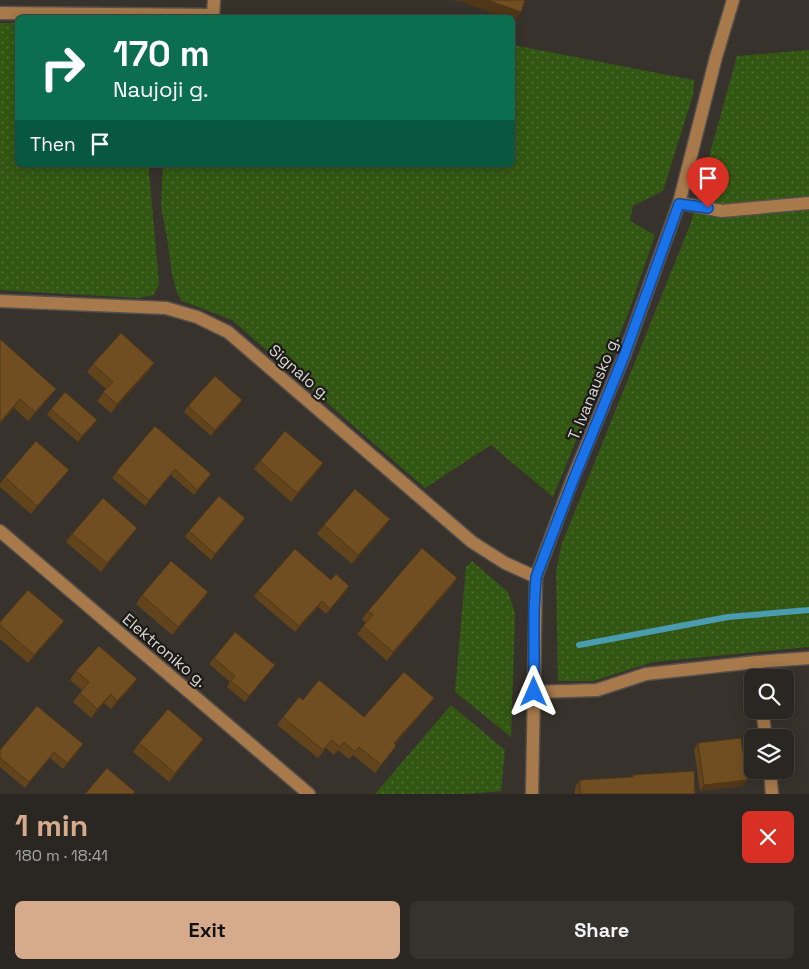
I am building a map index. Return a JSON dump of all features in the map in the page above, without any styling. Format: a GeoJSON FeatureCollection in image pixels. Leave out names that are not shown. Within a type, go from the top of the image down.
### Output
{"type":"FeatureCollection","features":[{"type":"Feature","properties":{"kind":"street"},"geometry":{"type":"LineString","coordinates":[[0,13],[213,15],[214,0]]}},
{"type":"Feature","properties":{"kind":"street","name":"T. Ivanausko g."},"geometry":{"type":"LineString","coordinates":[[532,794],[536,577],[624,356],[679,204],[716,57],[733,0]]}},
{"type":"Feature","properties":{"kind":"street"},"geometry":{"type":"LineString","coordinates":[[679,204],[722,211],[809,203]]}},
{"type":"Feature","properties":{"kind":"street","name":"Signalo g."},"geometry":{"type":"LineString","coordinates":[[0,301],[166,308],[197,317],[228,332],[472,542],[505,563],[536,577]]}},
{"type":"Feature","properties":{"kind":"street","name":"Elektroniko g."},"geometry":{"type":"LineString","coordinates":[[0,530],[309,794]]}},
{"type":"Feature","properties":{"kind":"street"},"geometry":{"type":"LineString","coordinates":[[534,692],[597,690],[646,674],[809,658]]}},
{"type":"Feature","properties":{"kind":"street"},"geometry":{"type":"LineString","coordinates":[[756,662],[757,669]]}},
{"type":"Feature","properties":{"kind":"street"},"geometry":{"type":"LineString","coordinates":[[771,779],[772,794]]}},
{"type":"Feature","properties":{"kind":"green space"},"geometry":{"type":"Polygon","coordinates":[[[0,23],[15,23],[15,167],[149,167],[159,284],[154,295],[139,298],[0,290],[0,23]]]}},
{"type":"Feature","properties":{"kind":"green space"},"geometry":{"type":"Polygon","coordinates":[[[515,45],[694,80],[693,95],[663,191],[633,206],[630,221],[655,235],[628,314],[553,497],[491,445],[425,488],[232,320],[182,301],[177,293],[172,274],[161,206],[163,167],[515,167],[515,45]]]}},
{"type":"Feature","properties":{"kind":"green space"},"geometry":{"type":"Polygon","coordinates":[[[809,50],[809,647],[653,662],[593,681],[558,681],[556,573],[561,546],[690,225],[737,56],[809,50]]]}},
{"type":"Feature","properties":{"kind":"green space"},"geometry":{"type":"Polygon","coordinates":[[[472,561],[508,592],[515,613],[511,737],[455,692],[466,567],[472,561]]]}},
{"type":"Feature","properties":{"kind":"green space"},"geometry":{"type":"Polygon","coordinates":[[[451,705],[505,750],[501,791],[465,794],[375,794],[451,705]]]}},
{"type":"Feature","properties":{"kind":"building"},"geometry":{"type":"Polygon","coordinates":[[[487,0],[525,0],[521,12],[487,0]]]}},
{"type":"Feature","properties":{"kind":"building"},"geometry":{"type":"Polygon","coordinates":[[[121,333],[154,363],[117,404],[103,392],[113,382],[93,364],[121,333]]]}},
{"type":"Feature","properties":{"kind":"building"},"geometry":{"type":"Polygon","coordinates":[[[0,339],[56,389],[35,412],[20,399],[0,422],[0,339]]]}},
{"type":"Feature","properties":{"kind":"building"},"geometry":{"type":"Polygon","coordinates":[[[215,376],[242,400],[215,430],[188,406],[215,376]]]}},
{"type":"Feature","properties":{"kind":"building"},"geometry":{"type":"Polygon","coordinates":[[[65,392],[97,420],[82,436],[51,409],[65,392]]]}},
{"type":"Feature","properties":{"kind":"building"},"geometry":{"type":"Polygon","coordinates":[[[155,426],[211,474],[197,490],[175,469],[149,500],[116,472],[155,426]]]}},
{"type":"Feature","properties":{"kind":"building"},"geometry":{"type":"Polygon","coordinates":[[[285,431],[323,463],[297,493],[260,461],[285,431]]]}},
{"type":"Feature","properties":{"kind":"building"},"geometry":{"type":"Polygon","coordinates":[[[36,441],[69,470],[37,506],[5,477],[36,441]]]}},
{"type":"Feature","properties":{"kind":"building"},"geometry":{"type":"Polygon","coordinates":[[[355,489],[390,519],[358,555],[324,525],[355,489]]]}},
{"type":"Feature","properties":{"kind":"building"},"geometry":{"type":"Polygon","coordinates":[[[219,496],[245,518],[215,554],[189,531],[219,496]]]}},
{"type":"Feature","properties":{"kind":"building"},"geometry":{"type":"Polygon","coordinates":[[[103,498],[137,528],[107,563],[72,534],[103,498]]]}},
{"type":"Feature","properties":{"kind":"building"},"geometry":{"type":"Polygon","coordinates":[[[422,548],[457,578],[393,652],[363,626],[373,615],[368,611],[422,548]]]}},
{"type":"Feature","properties":{"kind":"building"},"geometry":{"type":"Polygon","coordinates":[[[295,549],[331,580],[336,574],[349,586],[330,609],[322,601],[299,626],[258,591],[295,549]]]}},
{"type":"Feature","properties":{"kind":"building"},"geometry":{"type":"Polygon","coordinates":[[[171,561],[208,592],[178,627],[142,595],[171,561]]]}},
{"type":"Feature","properties":{"kind":"building"},"geometry":{"type":"Polygon","coordinates":[[[28,590],[64,621],[34,655],[0,625],[0,622],[28,590]]]}},
{"type":"Feature","properties":{"kind":"building"},"geometry":{"type":"Polygon","coordinates":[[[235,632],[275,665],[249,696],[231,681],[235,676],[214,658],[235,632]]]}},
{"type":"Feature","properties":{"kind":"building"},"geometry":{"type":"Polygon","coordinates":[[[99,646],[137,679],[117,701],[111,694],[97,709],[80,693],[89,682],[76,671],[99,646]]]}},
{"type":"Feature","properties":{"kind":"building"},"geometry":{"type":"Polygon","coordinates":[[[404,672],[434,698],[394,743],[396,746],[381,765],[359,747],[355,752],[344,742],[340,747],[332,740],[323,750],[283,717],[299,697],[303,700],[319,680],[364,717],[404,672]]]}},
{"type":"Feature","properties":{"kind":"building"},"geometry":{"type":"Polygon","coordinates":[[[37,706],[83,744],[67,763],[54,752],[29,782],[0,758],[0,750],[37,706]]]}},
{"type":"Feature","properties":{"kind":"building"},"geometry":{"type":"Polygon","coordinates":[[[168,709],[203,739],[175,773],[139,743],[168,709]]]}},
{"type":"Feature","properties":{"kind":"building"},"geometry":{"type":"Polygon","coordinates":[[[741,738],[744,779],[747,780],[704,785],[698,743],[741,738]]]}},
{"type":"Feature","properties":{"kind":"building"},"geometry":{"type":"Polygon","coordinates":[[[107,768],[135,792],[133,794],[85,794],[107,768]]]}},
{"type":"Feature","properties":{"kind":"building"},"geometry":{"type":"Polygon","coordinates":[[[694,771],[695,794],[580,794],[580,780],[694,771]]]}},
{"type":"Feature","properties":{"kind":"waterway"},"geometry":{"type":"LineString","coordinates":[[579,645],[728,617],[809,610]]}},
{"type":"Feature","properties":{"kind":"route"},"geometry":{"type":"LineString","coordinates":[[534,692],[536,577],[624,356],[679,204],[708,208]]}}]}
